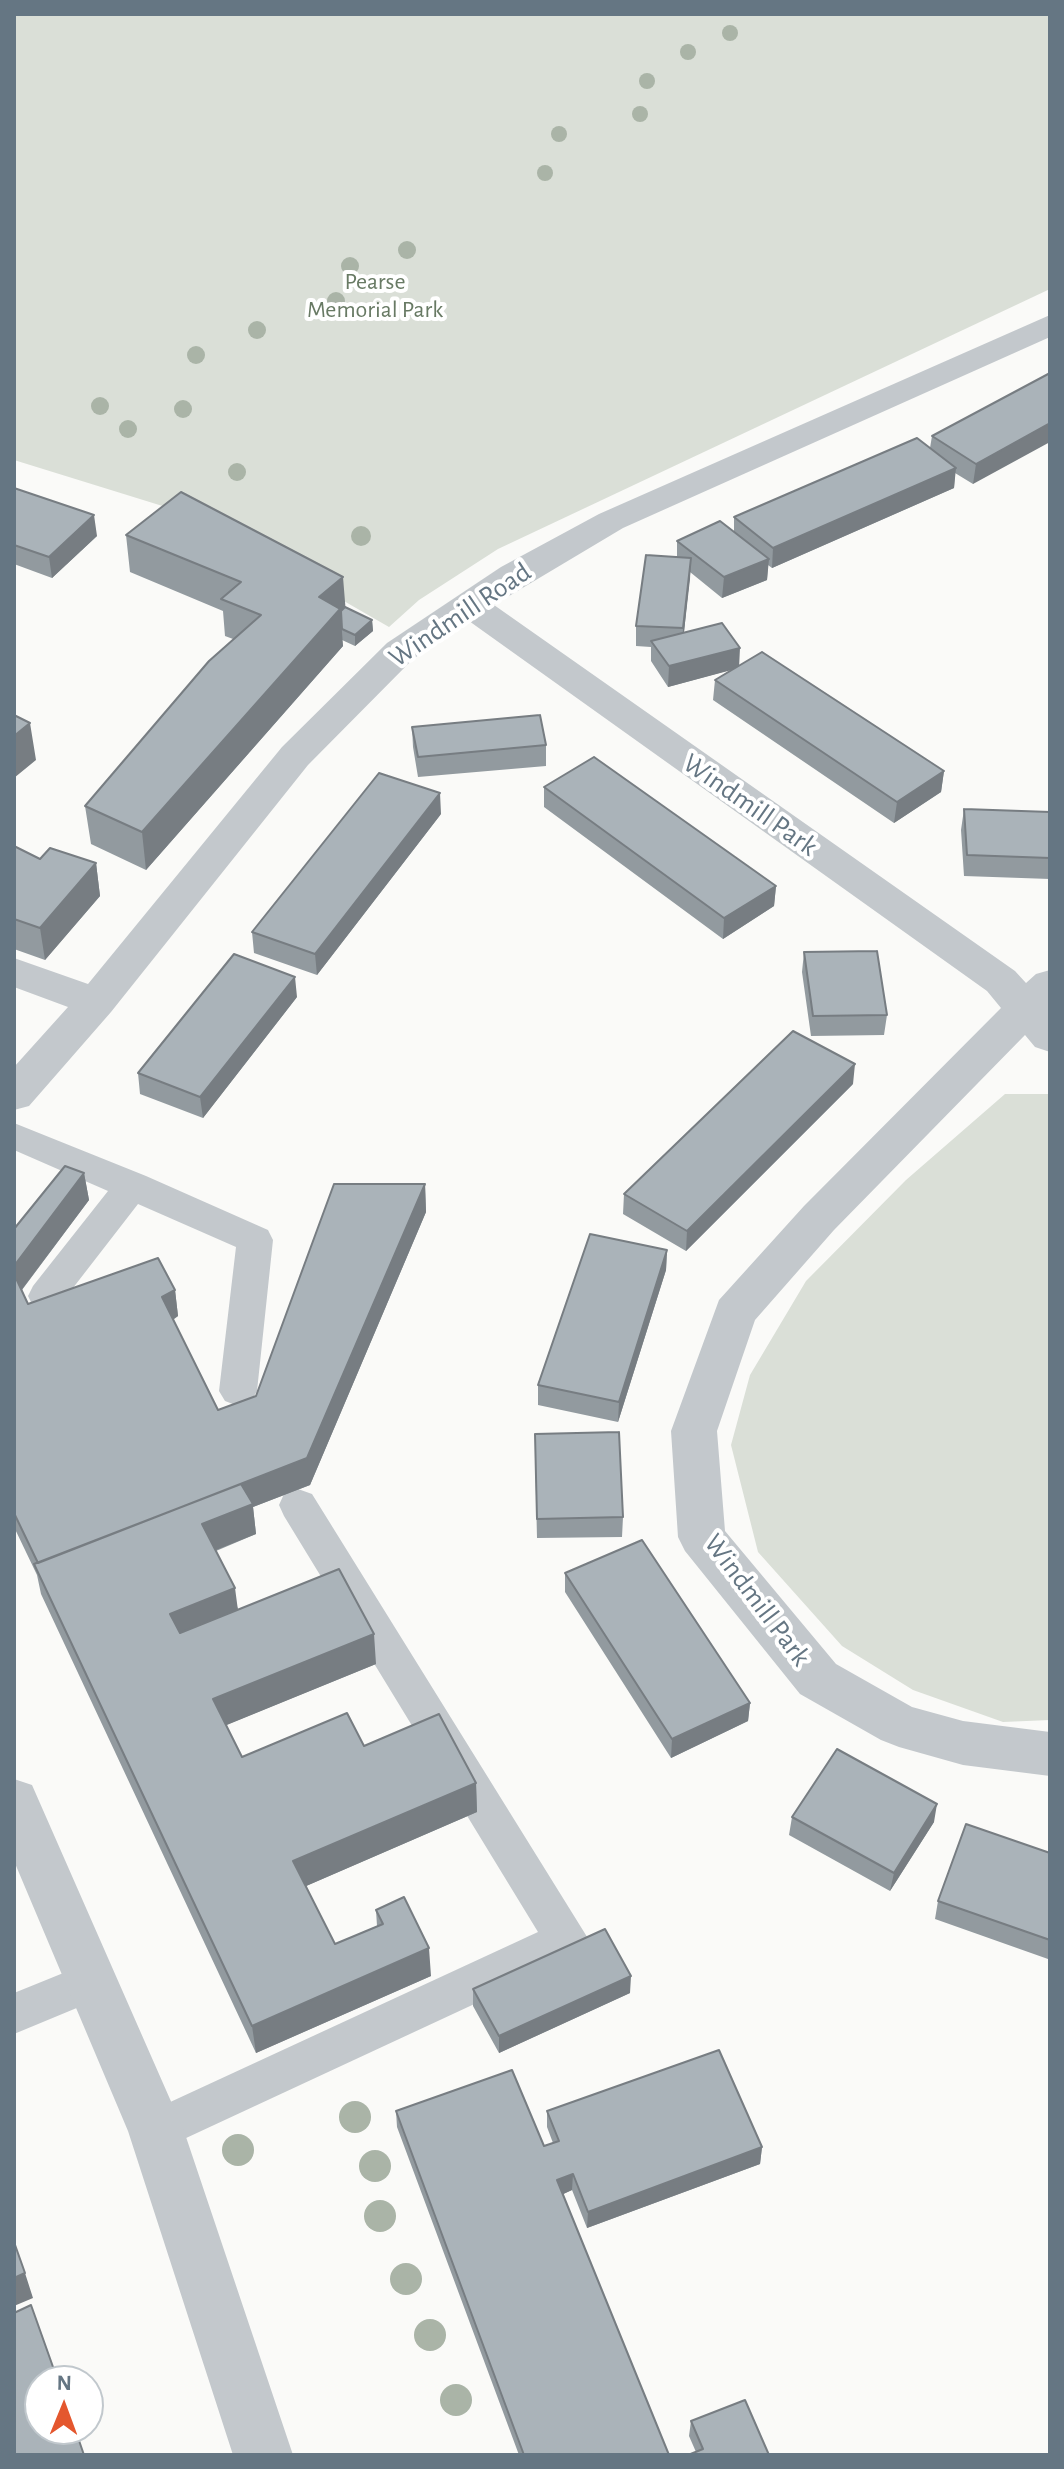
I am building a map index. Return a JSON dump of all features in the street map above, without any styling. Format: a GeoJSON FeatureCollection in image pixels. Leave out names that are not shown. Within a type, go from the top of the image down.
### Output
{"type":"FeatureCollection","features":[{"type":"Feature","properties":{"kind":"street","name":"Windmill Road"},"geometry":{"type":"LineString","coordinates":[[14,1095],[96,1002],[295,756],[400,651],[514,575],[611,521],[1050,325]]}},
{"type":"Feature","properties":{"kind":"street","name":"Windmill Park"},"geometry":{"type":"LineString","coordinates":[[470,605],[1041,1010],[830,1206],[735,1312],[694,1431],[702,1537],[818,1679],[899,1725],[963,1743],[1050,1754]]}},
{"type":"Feature","properties":{"kind":"street"},"geometry":{"type":"LineString","coordinates":[[14,972],[96,1002]]}},
{"type":"Feature","properties":{"kind":"street"},"geometry":{"type":"LineString","coordinates":[[14,1801],[156,2131],[263,2455]]}},
{"type":"Feature","properties":{"kind":"lane"},"geometry":{"type":"LineString","coordinates":[[14,1136],[255,1240],[238,1391]]}},
{"type":"Feature","properties":{"kind":"lane"},"geometry":{"type":"LineString","coordinates":[[46,1296],[133,1185]]}},
{"type":"Feature","properties":{"kind":"lane"},"geometry":{"type":"LineString","coordinates":[[156,2131],[567,1940],[298,1505]]}},
{"type":"Feature","properties":{"kind":"lane"},"geometry":{"type":"LineString","coordinates":[[14,2014],[93,1981]]}},
{"type":"Feature","properties":{"kind":"green space","name":"Pearse Memorial Park"},"geometry":{"type":"Polygon","coordinates":[[[14,14],[1050,14],[1050,289],[498,549],[419,600],[389,627],[198,517],[14,460],[14,14]]]}},
{"type":"Feature","properties":{"kind":"green space"},"geometry":{"type":"Polygon","coordinates":[[[1005,1094],[1050,1094],[1050,1720],[1003,1722],[913,1690],[842,1646],[758,1552],[731,1445],[750,1375],[806,1281],[906,1180],[1005,1094]]]}},
{"type":"Feature","properties":{"kind":"building"},"geometry":{"type":"Polygon","coordinates":[[[1050,373],[1050,423],[976,464],[932,436],[1050,373]]]}},
{"type":"Feature","properties":{"kind":"building"},"geometry":{"type":"Polygon","coordinates":[[[917,438],[956,468],[773,548],[734,517],[917,438]]]}},
{"type":"Feature","properties":{"kind":"building"},"geometry":{"type":"Polygon","coordinates":[[[14,488],[94,515],[49,557],[14,545],[14,488]]]}},
{"type":"Feature","properties":{"kind":"building"},"geometry":{"type":"Polygon","coordinates":[[[181,492],[343,577],[319,597],[340,609],[142,832],[85,806],[209,661],[261,615],[221,599],[241,582],[126,535],[181,492]]]}},
{"type":"Feature","properties":{"kind":"building"},"geometry":{"type":"Polygon","coordinates":[[[720,521],[769,559],[724,577],[677,541],[720,521]]]}},
{"type":"Feature","properties":{"kind":"building"},"geometry":{"type":"Polygon","coordinates":[[[646,555],[691,558],[683,628],[636,626],[646,555]]]}},
{"type":"Feature","properties":{"kind":"building"},"geometry":{"type":"Polygon","coordinates":[[[345,607],[372,620],[355,635],[342,629],[341,611],[345,607]]]}},
{"type":"Feature","properties":{"kind":"building"},"geometry":{"type":"Polygon","coordinates":[[[722,623],[740,648],[669,666],[651,641],[722,623]]]}},
{"type":"Feature","properties":{"kind":"building"},"geometry":{"type":"Polygon","coordinates":[[[762,652],[944,771],[897,802],[715,680],[762,652]]]}},
{"type":"Feature","properties":{"kind":"building"},"geometry":{"type":"Polygon","coordinates":[[[14,715],[30,723],[14,736],[14,715]]]}},
{"type":"Feature","properties":{"kind":"building"},"geometry":{"type":"Polygon","coordinates":[[[540,715],[546,745],[418,757],[412,727],[540,715]]]}},
{"type":"Feature","properties":{"kind":"building"},"geometry":{"type":"Polygon","coordinates":[[[594,757],[776,886],[724,918],[544,787],[594,757]]]}},
{"type":"Feature","properties":{"kind":"building"},"geometry":{"type":"Polygon","coordinates":[[[379,773],[440,793],[315,954],[252,932],[379,773]]]}},
{"type":"Feature","properties":{"kind":"building"},"geometry":{"type":"Polygon","coordinates":[[[964,809],[1050,812],[1050,858],[967,855],[964,809]]]}},
{"type":"Feature","properties":{"kind":"building"},"geometry":{"type":"Polygon","coordinates":[[[14,846],[40,859],[50,848],[96,863],[40,928],[14,919],[14,846]]]}},
{"type":"Feature","properties":{"kind":"building"},"geometry":{"type":"Polygon","coordinates":[[[877,951],[887,1015],[813,1016],[804,952],[877,951]]]}},
{"type":"Feature","properties":{"kind":"building"},"geometry":{"type":"Polygon","coordinates":[[[234,954],[295,977],[200,1097],[138,1073],[234,954]]]}},
{"type":"Feature","properties":{"kind":"building"},"geometry":{"type":"Polygon","coordinates":[[[793,1031],[855,1064],[687,1231],[624,1194],[793,1031]]]}},
{"type":"Feature","properties":{"kind":"building"},"geometry":{"type":"Polygon","coordinates":[[[65,1166],[84,1173],[14,1266],[14,1229],[65,1166]]]}},
{"type":"Feature","properties":{"kind":"building"},"geometry":{"type":"Polygon","coordinates":[[[334,1184],[425,1184],[307,1458],[38,1563],[14,1513],[14,1274],[28,1304],[158,1258],[175,1290],[162,1297],[218,1410],[256,1396],[334,1184]]]}},
{"type":"Feature","properties":{"kind":"building"},"geometry":{"type":"Polygon","coordinates":[[[590,1234],[667,1250],[619,1402],[538,1385],[590,1234]]]}},
{"type":"Feature","properties":{"kind":"building"},"geometry":{"type":"Polygon","coordinates":[[[619,1432],[623,1517],[537,1519],[535,1434],[619,1432]]]}},
{"type":"Feature","properties":{"kind":"building"},"geometry":{"type":"Polygon","coordinates":[[[241,1484],[253,1504],[202,1524],[235,1588],[170,1614],[180,1633],[339,1569],[374,1634],[213,1699],[242,1757],[347,1713],[364,1746],[439,1714],[476,1783],[293,1861],[335,1944],[383,1924],[376,1910],[404,1897],[429,1948],[252,2026],[34,1564],[241,1484]]]}},
{"type":"Feature","properties":{"kind":"building"},"geometry":{"type":"Polygon","coordinates":[[[642,1540],[750,1703],[672,1739],[565,1573],[642,1540]]]}},
{"type":"Feature","properties":{"kind":"building"},"geometry":{"type":"Polygon","coordinates":[[[837,1749],[937,1804],[894,1873],[792,1817],[837,1749]]]}},
{"type":"Feature","properties":{"kind":"building"},"geometry":{"type":"Polygon","coordinates":[[[966,1824],[1050,1853],[1050,1940],[938,1901],[966,1824]]]}},
{"type":"Feature","properties":{"kind":"building"},"geometry":{"type":"Polygon","coordinates":[[[605,1929],[631,1976],[499,2036],[473,1989],[605,1929]]]}},
{"type":"Feature","properties":{"kind":"building"},"geometry":{"type":"Polygon","coordinates":[[[719,2050],[762,2147],[588,2212],[573,2174],[557,2180],[669,2455],[524,2455],[396,2111],[512,2070],[544,2146],[559,2141],[547,2111],[719,2050]]]}},
{"type":"Feature","properties":{"kind":"building"},"geometry":{"type":"Polygon","coordinates":[[[14,2242],[25,2273],[14,2278],[14,2242]]]}},
{"type":"Feature","properties":{"kind":"building"},"geometry":{"type":"Polygon","coordinates":[[[31,2305],[52,2365],[24,2365],[24,2445],[81,2445],[84,2455],[14,2455],[14,2313],[31,2305]]]}},
{"type":"Feature","properties":{"kind":"building"},"geometry":{"type":"Polygon","coordinates":[[[745,2400],[769,2455],[688,2455],[703,2449],[691,2421],[745,2400]]]}}]}
